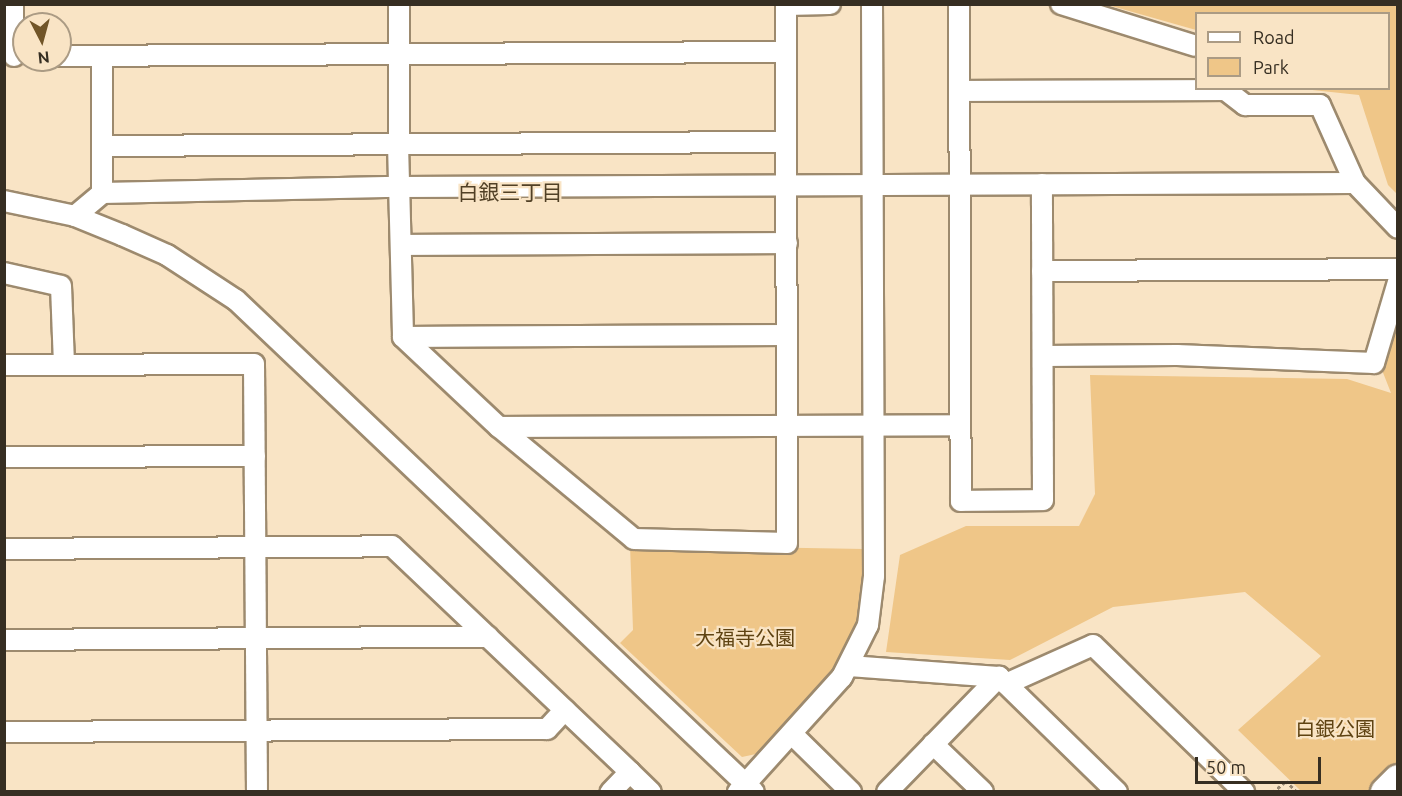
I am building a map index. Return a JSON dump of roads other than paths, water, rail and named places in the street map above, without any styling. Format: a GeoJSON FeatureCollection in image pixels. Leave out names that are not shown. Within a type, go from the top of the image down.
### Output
{"type":"FeatureCollection","features":[{"type":"Feature","properties":{"kind":"highway"},"geometry":{"type":"LineString","coordinates":[[1385,792],[1398,779]]}},
{"type":"Feature","properties":{"kind":"street"},"geometry":{"type":"LineString","coordinates":[[399,4],[398,236],[402,245],[403,337],[499,427],[634,539],[787,543],[786,5],[830,4]]}},
{"type":"Feature","properties":{"kind":"street"},"geometry":{"type":"LineString","coordinates":[[4,201],[75,216],[167,255],[236,300],[746,789],[849,666],[868,625],[874,576],[872,4]]}},
{"type":"Feature","properties":{"kind":"street"},"geometry":{"type":"LineString","coordinates":[[958,4],[961,501],[1043,500],[1042,184]]}},
{"type":"Feature","properties":{"kind":"street"},"geometry":{"type":"LineString","coordinates":[[1061,4],[1195,45]]}},
{"type":"Feature","properties":{"kind":"street"},"geometry":{"type":"LineString","coordinates":[[72,56],[786,52]]}},
{"type":"Feature","properties":{"kind":"street"},"geometry":{"type":"LineString","coordinates":[[102,56],[102,193]]}},
{"type":"Feature","properties":{"kind":"street"},"geometry":{"type":"LineString","coordinates":[[959,91],[1195,89]]}},
{"type":"Feature","properties":{"kind":"street"},"geometry":{"type":"LineString","coordinates":[[1224,90],[1245,105],[1320,105],[1355,183],[1398,228]]}},
{"type":"Feature","properties":{"kind":"street"},"geometry":{"type":"LineString","coordinates":[[102,146],[786,142]]}},
{"type":"Feature","properties":{"kind":"street"},"geometry":{"type":"LineString","coordinates":[[75,216],[102,193],[398,187],[873,187],[1355,183]]}},
{"type":"Feature","properties":{"kind":"street"},"geometry":{"type":"LineString","coordinates":[[402,245],[787,243]]}},
{"type":"Feature","properties":{"kind":"street"},"geometry":{"type":"LineString","coordinates":[[1042,271],[1398,269]]}},
{"type":"Feature","properties":{"kind":"street"},"geometry":{"type":"LineString","coordinates":[[4,273],[61,286],[64,365]]}},
{"type":"Feature","properties":{"kind":"street"},"geometry":{"type":"LineString","coordinates":[[1043,356],[1177,355],[1374,363],[1398,282]]}},
{"type":"Feature","properties":{"kind":"street"},"geometry":{"type":"LineString","coordinates":[[403,337],[787,335]]}},
{"type":"Feature","properties":{"kind":"street"},"geometry":{"type":"LineString","coordinates":[[4,365],[254,364],[257,792]]}},
{"type":"Feature","properties":{"kind":"street"},"geometry":{"type":"LineString","coordinates":[[499,427],[960,425]]}},
{"type":"Feature","properties":{"kind":"street"},"geometry":{"type":"LineString","coordinates":[[4,457],[255,456]]}},
{"type":"Feature","properties":{"kind":"street"},"geometry":{"type":"LineString","coordinates":[[4,549],[392,546],[651,792]]}},
{"type":"Feature","properties":{"kind":"street"},"geometry":{"type":"LineString","coordinates":[[4,640],[488,637]]}},
{"type":"Feature","properties":{"kind":"street"},"geometry":{"type":"LineString","coordinates":[[887,792],[933,744],[1002,680],[1093,645],[1244,792]]}},
{"type":"Feature","properties":{"kind":"street"},"geometry":{"type":"LineString","coordinates":[[849,666],[1002,680],[1117,792]]}},
{"type":"Feature","properties":{"kind":"street"},"geometry":{"type":"LineString","coordinates":[[4,732],[547,729],[565,710]]}},
{"type":"Feature","properties":{"kind":"street"},"geometry":{"type":"LineString","coordinates":[[792,734],[851,792]]}},
{"type":"Feature","properties":{"kind":"street"},"geometry":{"type":"LineString","coordinates":[[933,744],[983,792]]}},
{"type":"Feature","properties":{"kind":"street"},"geometry":{"type":"LineString","coordinates":[[611,792],[630,772]]}},
{"type":"Feature","properties":{"kind":"district","name":"白銀三丁目"},"geometry":{"type":"Point","coordinates":[510,192]}},
{"type":"Feature","properties":{"kind":"park label","name":"大福寺公園"},"geometry":{"type":"Point","coordinates":[745,637]}},
{"type":"Feature","properties":{"kind":"park label","name":"白銀公園"},"geometry":{"type":"Point","coordinates":[1335,728]}}]}
